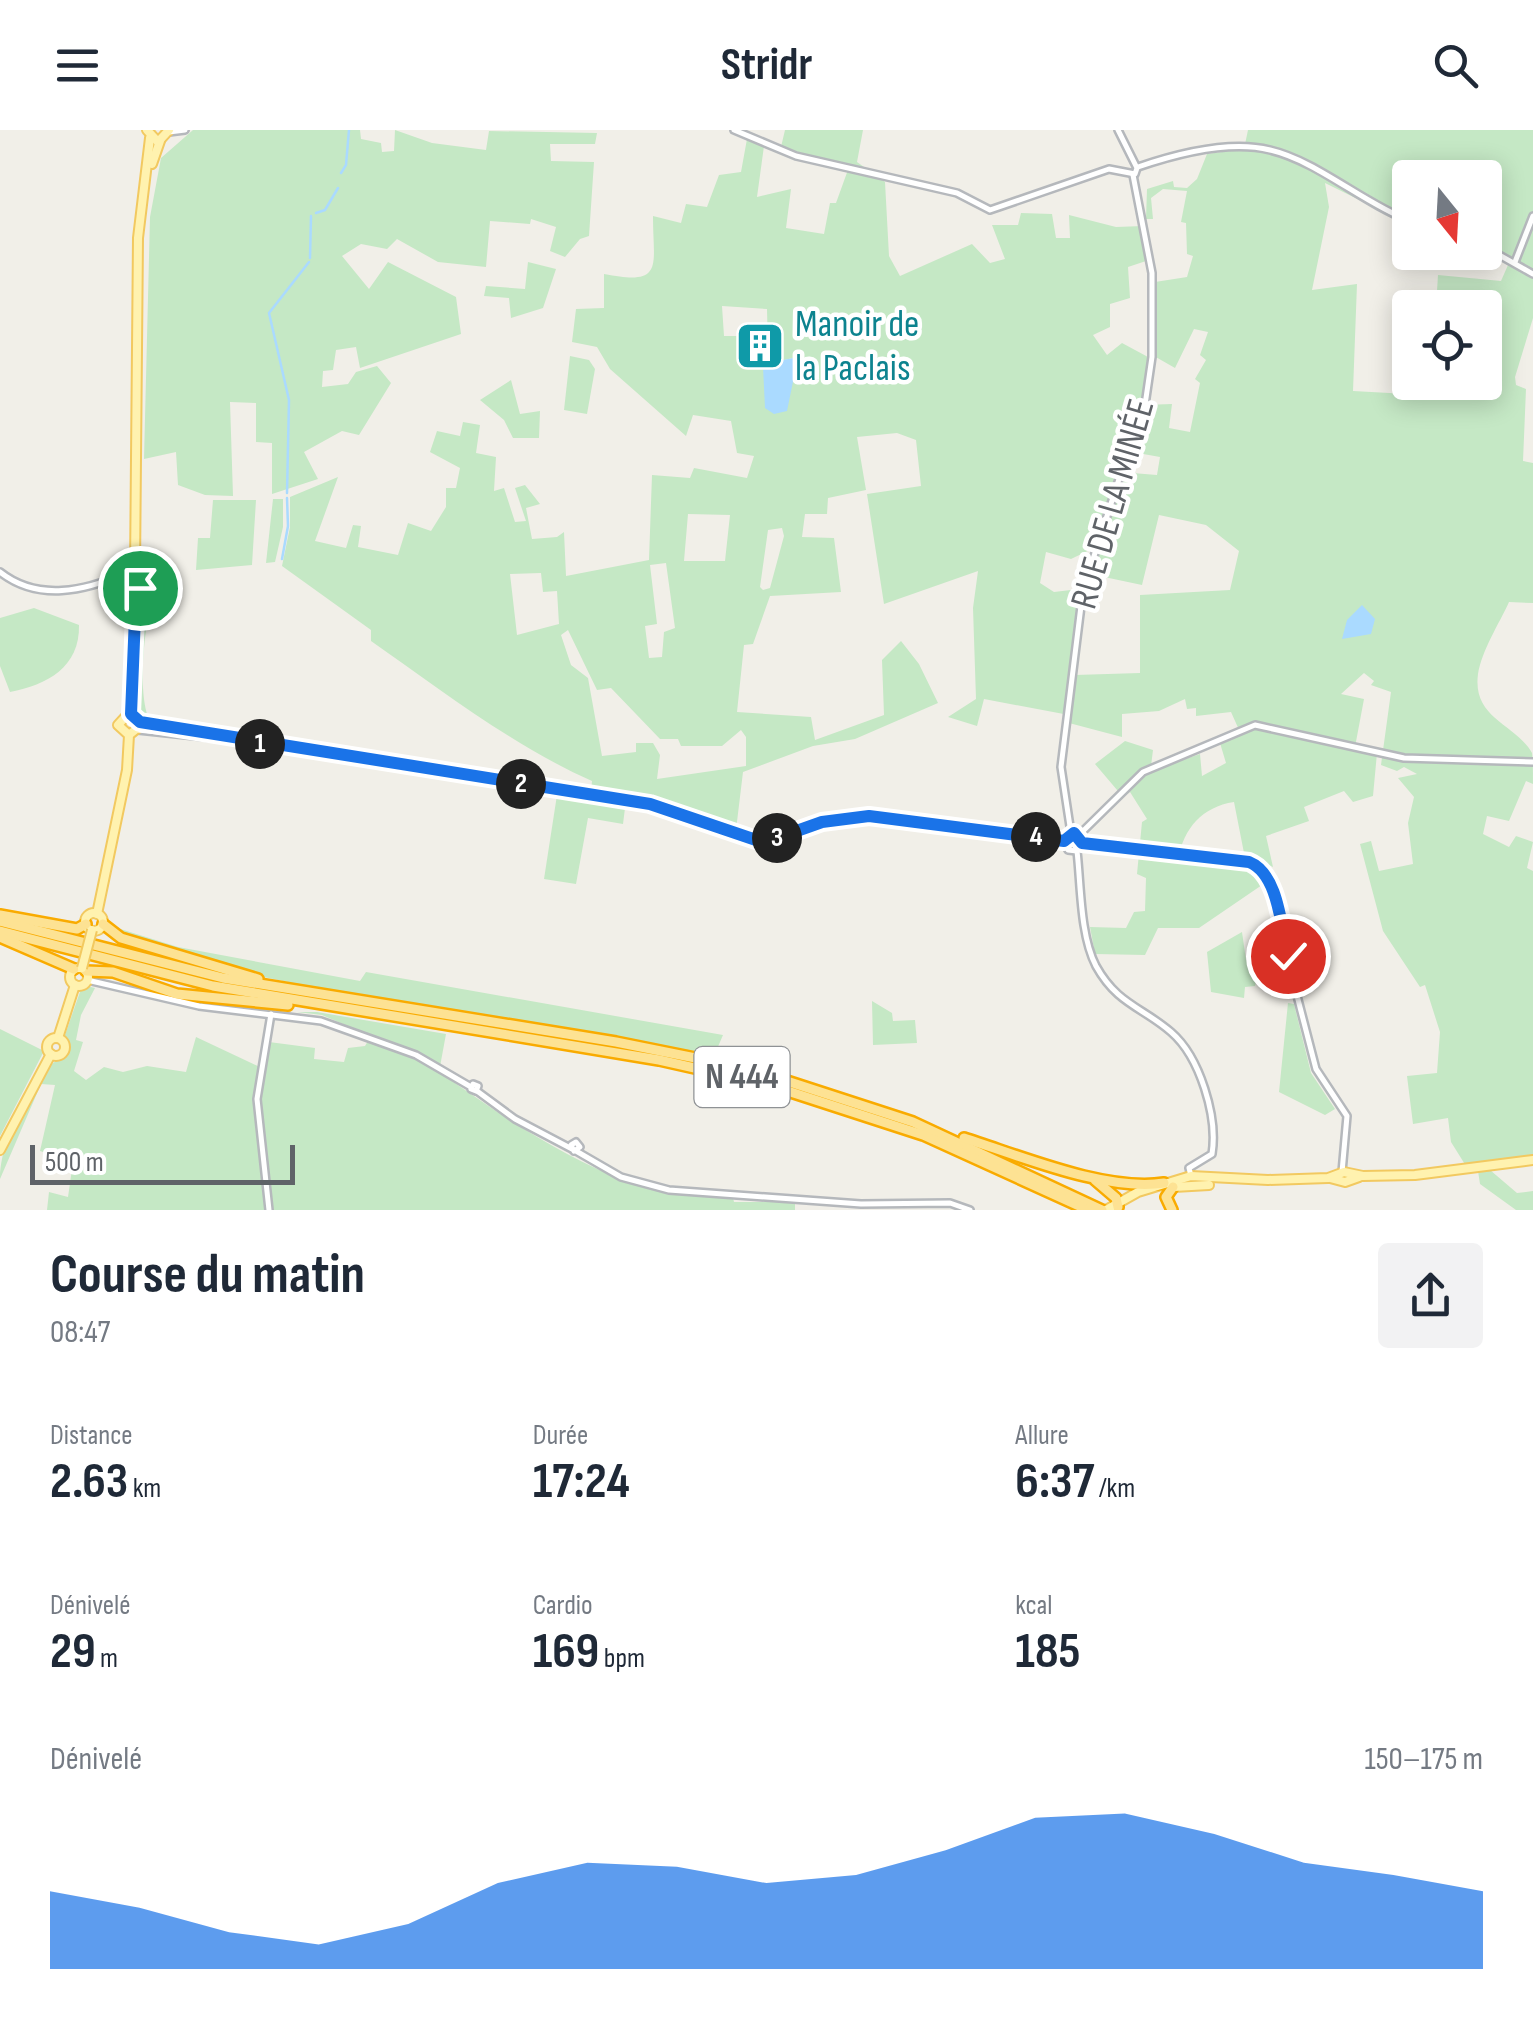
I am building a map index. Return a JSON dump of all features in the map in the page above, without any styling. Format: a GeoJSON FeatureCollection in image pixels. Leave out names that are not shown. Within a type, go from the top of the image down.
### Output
{"type":"FeatureCollection","features":[{"type":"Feature","properties":{"kind":"highway"},"geometry":{"type":"LineString","coordinates":[[0,918],[77,929],[89,927]]}},
{"type":"Feature","properties":{"kind":"highway","name":"N 444"},"geometry":{"type":"LineString","coordinates":[[0,918],[170,966],[717,1062],[815,1088],[913,1122],[1112,1208]]}},
{"type":"Feature","properties":{"kind":"highway"},"geometry":{"type":"LineString","coordinates":[[103,924],[120,938],[321,995]]}},
{"type":"Feature","properties":{"kind":"highway"},"geometry":{"type":"LineString","coordinates":[[0,934],[82,972],[102,970],[177,994],[357,1011]]}},
{"type":"Feature","properties":{"kind":"highway","name":"N 444"},"geometry":{"type":"LineString","coordinates":[[0,934],[164,975],[659,1060],[776,1086],[923,1135],[1088,1210]]}},
{"type":"Feature","properties":{"kind":"highway"},"geometry":{"type":"LineString","coordinates":[[913,1122],[1084,1173],[1140,1186],[1169,1185],[1166,1197],[1172,1210]]}},
{"type":"Feature","properties":{"kind":"highway"},"geometry":{"type":"LineString","coordinates":[[1084,1173],[1108,1189],[1112,1208]]}},
{"type":"Feature","properties":{"kind":"main road"},"geometry":{"type":"LineString","coordinates":[[136,589],[125,578],[135,568],[139,278],[149,135],[169,131]]}},
{"type":"Feature","properties":{"kind":"main road"},"geometry":{"type":"LineString","coordinates":[[89,927],[103,924],[97,914],[136,729],[131,714],[136,589],[146,578],[135,568]]}},
{"type":"Feature","properties":{"kind":"main road"},"geometry":{"type":"LineString","coordinates":[[131,714],[122,716],[118,725],[136,729]]}},
{"type":"Feature","properties":{"kind":"main road"},"geometry":{"type":"LineString","coordinates":[[0,1150],[51,1054],[48,1042],[58,1038],[82,972],[89,915],[97,914]]}},
{"type":"Feature","properties":{"kind":"main road"},"geometry":{"type":"LineString","coordinates":[[76,985],[70,978],[82,972]]}},
{"type":"Feature","properties":{"kind":"main road"},"geometry":{"type":"LineString","coordinates":[[1112,1208],[1190,1180],[1445,1172],[1533,1160]]}},
{"type":"Feature","properties":{"kind":"street"},"geometry":{"type":"LineString","coordinates":[[169,131],[185,130]]}},
{"type":"Feature","properties":{"kind":"street"},"geometry":{"type":"LineString","coordinates":[[734,130],[796,156],[843,163],[898,182],[957,193],[990,210],[1096,173],[1224,148],[1260,148],[1294,158],[1392,211]]}},
{"type":"Feature","properties":{"kind":"street","name":"RUE DE LA MINÉE"},"geometry":{"type":"LineString","coordinates":[[1082,843],[1075,834],[1061,768],[1081,598],[1107,511],[1140,439],[1152,357],[1152,273],[1132,169],[1118,130]]}},
{"type":"Feature","properties":{"kind":"street"},"geometry":{"type":"LineString","coordinates":[[1515,262],[1533,216]]}},
{"type":"Feature","properties":{"kind":"street"},"geometry":{"type":"LineString","coordinates":[[1502,256],[1533,274]]}},
{"type":"Feature","properties":{"kind":"street"},"geometry":{"type":"LineString","coordinates":[[0,572],[20,586],[76,591],[125,578]]}},
{"type":"Feature","properties":{"kind":"street"},"geometry":{"type":"LineString","coordinates":[[136,729],[650,804],[756,840],[777,838],[822,822],[869,816],[1064,841],[1143,772],[1255,725],[1404,758],[1533,762]]}},
{"type":"Feature","properties":{"kind":"street"},"geometry":{"type":"LineString","coordinates":[[1064,841],[1068,850],[1077,851]]}},
{"type":"Feature","properties":{"kind":"street"},"geometry":{"type":"LineString","coordinates":[[1190,1180],[1212,1154],[1210,1109],[1182,1043],[1124,1003],[1095,964],[1087,938],[1077,851],[1082,843],[1249,862],[1265,872],[1316,1068],[1347,1116],[1345,1176]]}},
{"type":"Feature","properties":{"kind":"street"},"geometry":{"type":"LineString","coordinates":[[82,972],[199,1006],[341,1027],[416,1055],[474,1089],[515,1120],[575,1147],[587,1158],[637,1182],[725,1194],[816,1200],[950,1202],[970,1210]]}},
{"type":"Feature","properties":{"kind":"street"},"geometry":{"type":"LineString","coordinates":[[270,1210],[257,1099],[271,1014]]}},
{"type":"Feature","properties":{"kind":"street"},"geometry":{"type":"LineString","coordinates":[[816,1200],[816,1210]]}},
{"type":"Feature","properties":{"kind":"green space"},"geometry":{"type":"Polygon","coordinates":[[[193,130],[360,130],[361,139],[381,143],[382,152],[394,151],[395,130],[432,143],[486,150],[489,131],[597,133],[595,144],[550,144],[551,161],[594,162],[589,236],[580,239],[565,257],[550,251],[556,227],[531,219],[530,224],[490,221],[486,267],[438,262],[397,239],[387,249],[361,244],[342,256],[369,289],[388,262],[456,297],[461,334],[360,368],[356,347],[336,350],[333,370],[323,371],[322,387],[348,384],[356,372],[377,366],[391,383],[359,435],[342,431],[304,452],[318,479],[272,494],[272,443],[256,442],[256,403],[230,402],[233,496],[205,495],[178,485],[176,452],[144,459],[150,217],[161,158],[193,130]]]}},
{"type":"Feature","properties":{"kind":"green space"},"geometry":{"type":"Polygon","coordinates":[[[785,130],[863,130],[857,162],[885,182],[889,256],[900,276],[972,244],[990,263],[1005,259],[992,225],[1018,225],[1021,213],[1052,214],[1056,238],[1070,238],[1069,215],[1116,227],[1143,226],[1149,260],[1128,267],[1130,298],[1110,304],[1110,327],[1093,335],[1107,355],[1122,343],[1148,357],[1144,405],[1172,404],[1169,428],[1190,432],[1200,383],[1195,379],[1206,360],[1200,355],[1208,332],[1194,329],[1175,368],[1154,356],[1155,282],[1187,277],[1193,256],[1187,254],[1186,223],[1181,222],[1187,191],[1163,189],[1151,198],[1153,219],[1146,219],[1147,189],[1173,181],[1174,187],[1187,188],[1197,179],[1207,154],[1244,149],[1248,130],[1533,130],[1533,318],[1515,377],[1516,385],[1526,389],[1523,461],[1533,463],[1533,603],[1509,602],[1483,656],[1478,689],[1488,711],[1532,753],[1533,784],[1526,781],[1509,821],[1487,816],[1483,834],[1509,847],[1516,836],[1533,842],[1527,868],[1533,871],[1533,1157],[1466,1166],[1451,1142],[1448,1118],[1413,1124],[1407,1076],[1437,1073],[1440,1032],[1425,985],[1420,987],[1383,931],[1360,844],[1371,841],[1379,871],[1413,864],[1408,823],[1414,797],[1398,778],[1417,774],[1404,767],[1397,771],[1381,765],[1391,692],[1371,685],[1374,681],[1364,673],[1341,694],[1364,699],[1355,747],[1377,753],[1373,796],[1353,802],[1344,791],[1304,807],[1309,821],[1266,836],[1273,867],[1244,853],[1234,802],[1204,814],[1190,829],[1178,859],[1238,866],[1249,870],[1262,885],[1199,928],[1158,928],[1145,955],[1095,954],[1090,927],[1126,928],[1134,912],[1145,911],[1146,878],[1137,874],[1142,822],[1147,819],[1130,792],[1123,797],[1095,764],[1125,741],[1153,750],[1151,766],[1159,768],[1200,754],[1202,776],[1226,763],[1220,743],[1240,732],[1231,712],[1196,716],[1196,708],[1187,709],[1185,699],[1159,711],[1122,714],[1122,737],[1069,723],[1069,715],[984,699],[977,726],[948,717],[976,699],[973,608],[978,571],[884,604],[867,494],[921,486],[916,440],[897,433],[857,437],[866,490],[828,498],[827,514],[805,514],[802,537],[834,538],[841,592],[770,596],[753,644],[744,645],[737,712],[811,717],[815,740],[884,715],[882,660],[901,641],[919,664],[938,703],[855,739],[813,746],[743,772],[736,830],[661,803],[591,791],[592,781],[534,751],[451,698],[371,641],[371,630],[282,566],[290,527],[290,497],[338,477],[315,541],[346,548],[353,525],[361,526],[358,547],[398,555],[408,523],[431,531],[446,507],[446,488],[456,488],[460,468],[430,452],[437,431],[460,436],[463,422],[480,425],[476,453],[496,457],[494,491],[504,488],[515,522],[526,521],[515,488],[525,485],[540,504],[526,508],[532,539],[557,537],[564,532],[566,576],[649,560],[652,475],[690,478],[694,468],[747,478],[754,456],[737,453],[731,421],[693,415],[686,436],[610,369],[597,347],[572,342],[576,309],[604,308],[604,274],[646,274],[654,260],[653,216],[681,223],[686,204],[707,207],[719,175],[741,172],[747,139],[764,146],[757,197],[791,189],[786,228],[824,234],[830,203],[836,203],[849,167],[781,147],[785,130]],[[1392,160],[1392,216],[1325,183],[1329,207],[1312,290],[1357,284],[1353,391],[1392,393],[1392,400],[1502,400],[1502,290],[1437,290],[1438,275],[1501,281],[1508,265],[1502,261],[1502,160],[1392,160]],[[722,306],[724,336],[741,336],[742,352],[768,352],[767,309],[722,306]],[[793,358],[766,364],[786,411],[793,358]],[[1132,452],[1120,472],[1157,475],[1160,457],[1132,452]],[[688,514],[684,561],[725,561],[730,515],[688,514]],[[1159,515],[1142,585],[1090,574],[1098,546],[1071,559],[1046,552],[1040,583],[1054,592],[1079,589],[1083,593],[1075,675],[1140,673],[1140,595],[1230,590],[1239,551],[1206,525],[1159,515]],[[782,528],[768,530],[760,587],[763,590],[770,588],[784,536],[782,528]],[[666,563],[650,565],[657,624],[645,626],[649,658],[662,657],[664,632],[675,628],[666,563]],[[541,573],[510,574],[517,635],[559,624],[557,591],[543,592],[541,573]],[[568,630],[561,635],[571,665],[588,678],[602,756],[636,752],[636,743],[653,743],[660,755],[657,779],[746,766],[746,737],[741,730],[722,746],[681,746],[678,739],[660,739],[611,688],[597,690],[568,630]]]}},
{"type":"Feature","properties":{"kind":"green space"},"geometry":{"type":"Polygon","coordinates":[[[528,262],[556,269],[543,308],[511,318],[509,298],[484,296],[486,286],[525,289],[528,262]]]}},
{"type":"Feature","properties":{"kind":"green space"},"geometry":{"type":"Polygon","coordinates":[[[570,356],[589,360],[595,369],[587,414],[564,410],[570,356]]]}},
{"type":"Feature","properties":{"kind":"green space"},"geometry":{"type":"Polygon","coordinates":[[[511,380],[520,414],[540,411],[539,438],[513,438],[504,420],[480,400],[511,380]]]}},
{"type":"Feature","properties":{"kind":"green space"},"geometry":{"type":"Polygon","coordinates":[[[273,499],[283,499],[283,527],[275,562],[266,563],[273,499]]]}},
{"type":"Feature","properties":{"kind":"green space"},"geometry":{"type":"Polygon","coordinates":[[[213,500],[256,500],[252,565],[196,570],[198,538],[210,538],[213,500]]]}},
{"type":"Feature","properties":{"kind":"green space"},"geometry":{"type":"Polygon","coordinates":[[[157,583],[144,653],[144,692],[150,721],[141,716],[138,617],[142,590],[157,583]]]}},
{"type":"Feature","properties":{"kind":"green space"},"geometry":{"type":"Polygon","coordinates":[[[34,608],[79,625],[78,640],[59,672],[10,692],[0,666],[0,618],[34,608]]]}},
{"type":"Feature","properties":{"kind":"green space"},"geometry":{"type":"Polygon","coordinates":[[[557,795],[625,808],[623,824],[588,818],[576,884],[544,879],[557,795]]]}},
{"type":"Feature","properties":{"kind":"green space"},"geometry":{"type":"Polygon","coordinates":[[[114,927],[178,947],[360,981],[366,972],[723,1035],[714,1056],[360,997],[245,973],[113,932],[114,927]]]}},
{"type":"Feature","properties":{"kind":"green space"},"geometry":{"type":"Polygon","coordinates":[[[1242,932],[1246,960],[1269,958],[1259,968],[1255,986],[1245,987],[1244,998],[1211,992],[1207,952],[1242,932]]]}},
{"type":"Feature","properties":{"kind":"green space"},"geometry":{"type":"Polygon","coordinates":[[[95,988],[81,1015],[76,1040],[83,1042],[74,1071],[86,1080],[104,1067],[123,1072],[147,1066],[186,1072],[196,1037],[264,1069],[269,1042],[315,1048],[314,1059],[344,1062],[348,1048],[365,1046],[371,1036],[322,1015],[297,1012],[317,1012],[446,1034],[439,1072],[530,1133],[578,1159],[653,1188],[733,1198],[734,1202],[795,1202],[795,1210],[47,1210],[49,1192],[68,1197],[73,1162],[40,1151],[55,1085],[41,1084],[0,1179],[1,1163],[29,1092],[65,1054],[65,1035],[81,989],[95,988]]]}},
{"type":"Feature","properties":{"kind":"green space"},"geometry":{"type":"Polygon","coordinates":[[[872,1001],[892,1013],[893,1021],[915,1020],[917,1043],[873,1045],[872,1001]]]}},
{"type":"Feature","properties":{"kind":"green space"},"geometry":{"type":"Polygon","coordinates":[[[1288,1003],[1294,1004],[1311,1073],[1335,1109],[1325,1115],[1279,1092],[1288,1003]]]}},
{"type":"Feature","properties":{"kind":"green space"},"geometry":{"type":"Polygon","coordinates":[[[0,1029],[44,1051],[0,1136],[0,1029]]]}},
{"type":"Feature","properties":{"kind":"green space"},"geometry":{"type":"Polygon","coordinates":[[[1490,1170],[1517,1193],[1533,1191],[1533,1210],[1516,1210],[1480,1184],[1478,1171],[1490,1170]]]}},
{"type":"Feature","properties":{"kind":"water"},"geometry":{"type":"Polygon","coordinates":[[[793,358],[797,362],[787,411],[774,414],[765,408],[763,367],[793,358]]]}},
{"type":"Feature","properties":{"kind":"water"},"geometry":{"type":"Polygon","coordinates":[[[1362,605],[1375,619],[1371,634],[1342,639],[1347,620],[1362,605]]]}},
{"type":"Feature","properties":{"kind":"waterway"},"geometry":{"type":"LineString","coordinates":[[341,173],[346,165],[349,130]]}},
{"type":"Feature","properties":{"kind":"waterway"},"geometry":{"type":"LineString","coordinates":[[316,213],[325,210],[338,188]]}},
{"type":"Feature","properties":{"kind":"waterway"},"geometry":{"type":"LineString","coordinates":[[310,258],[311,216]]}},
{"type":"Feature","properties":{"kind":"waterway"},"geometry":{"type":"LineString","coordinates":[[287,493],[289,400],[269,313],[309,262]]}},
{"type":"Feature","properties":{"kind":"waterway"},"geometry":{"type":"LineString","coordinates":[[282,559],[288,526],[287,498]]}},
{"type":"Feature","properties":{"kind":"place","name":"Manoir de la Paclais"},"geometry":{"type":"Point","coordinates":[760,346]}},
{"type":"Feature","properties":{"kind":"route"},"geometry":{"type":"LineString","coordinates":[[140,588],[136,589],[131,714],[140,722],[230,740],[650,804],[756,840],[777,838],[837,819],[886,816],[1064,841],[1074,833],[1082,838],[1082,843],[1249,862],[1260,867],[1269,880],[1288,956]]}}]}
